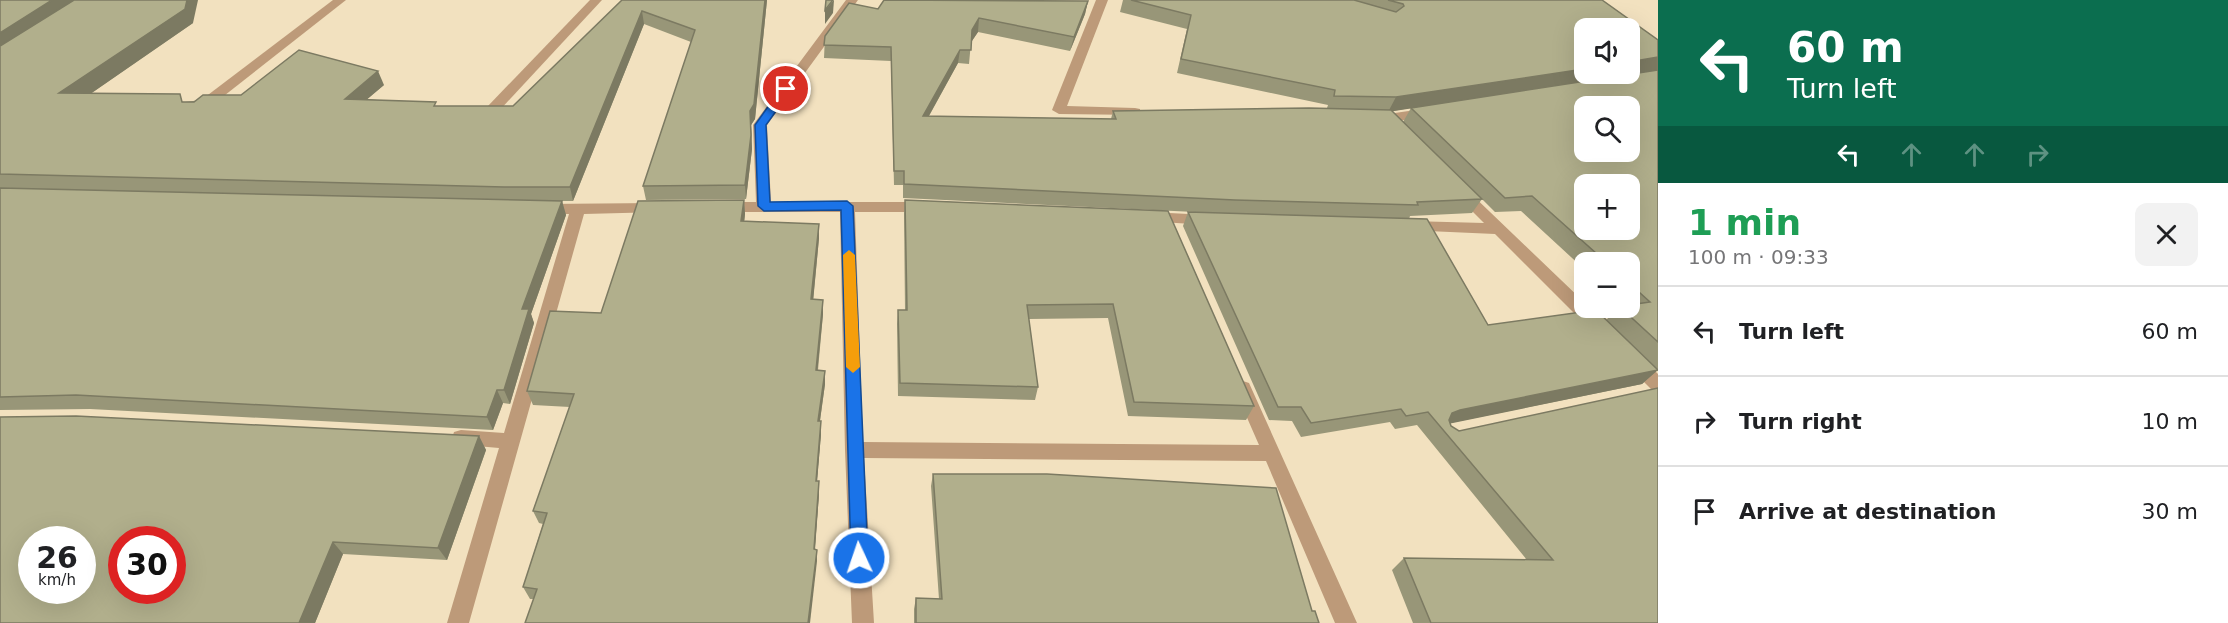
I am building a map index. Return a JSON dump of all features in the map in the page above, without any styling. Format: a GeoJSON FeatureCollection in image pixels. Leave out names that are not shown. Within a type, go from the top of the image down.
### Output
{"type":"FeatureCollection","features":[{"type":"Feature","properties":{"kind":"street"},"geometry":{"type":"LineString","coordinates":[[195,111],[340,0]]}},
{"type":"Feature","properties":{"kind":"street"},"geometry":{"type":"LineString","coordinates":[[492,110],[596,0]]}},
{"type":"Feature","properties":{"kind":"street"},"geometry":{"type":"LineString","coordinates":[[764,206],[760,125],[852,0]]}},
{"type":"Feature","properties":{"kind":"street"},"geometry":{"type":"LineString","coordinates":[[1102,0],[1059,110],[1153,112]]}},
{"type":"Feature","properties":{"kind":"street"},"geometry":{"type":"LineString","coordinates":[[1404,135],[1382,118],[1447,109]]}},
{"type":"Feature","properties":{"kind":"street"},"geometry":{"type":"LineString","coordinates":[[1446,177],[1608,336]]}},
{"type":"Feature","properties":{"kind":"street"},"geometry":{"type":"LineString","coordinates":[[847,206],[854,450],[863,623]]}},
{"type":"Feature","properties":{"kind":"street"},"geometry":{"type":"LineString","coordinates":[[532,209],[671,207]]}},
{"type":"Feature","properties":{"kind":"street"},"geometry":{"type":"LineString","coordinates":[[706,207],[937,207]]}},
{"type":"Feature","properties":{"kind":"street"},"geometry":{"type":"LineString","coordinates":[[458,623],[578,208]]}},
{"type":"Feature","properties":{"kind":"street"},"geometry":{"type":"LineString","coordinates":[[1134,217],[1219,221]]}},
{"type":"Feature","properties":{"kind":"street"},"geometry":{"type":"LineString","coordinates":[[1169,218],[1179,240]]}},
{"type":"Feature","properties":{"kind":"street"},"geometry":{"type":"LineString","coordinates":[[1394,226],[1499,229]]}},
{"type":"Feature","properties":{"kind":"street"},"geometry":{"type":"LineString","coordinates":[[1625,352],[1654,389]]}},
{"type":"Feature","properties":{"kind":"street"},"geometry":{"type":"LineString","coordinates":[[1234,368],[1346,623]]}},
{"type":"Feature","properties":{"kind":"street"},"geometry":{"type":"LineString","coordinates":[[441,437],[511,441]]}},
{"type":"Feature","properties":{"kind":"street"},"geometry":{"type":"LineString","coordinates":[[854,450],[1272,453]]}},
{"type":"Feature","properties":{"kind":"building"},"geometry":{"type":"Polygon","coordinates":[[[0,0],[52,0],[0,33],[0,0]]]}},
{"type":"Feature","properties":{"kind":"building"},"geometry":{"type":"Polygon","coordinates":[[[74,0],[187,0],[185,9],[59,93],[180,94],[182,102],[194,102],[203,95],[241,95],[299,50],[378,71],[345,99],[436,102],[434,106],[513,106],[622,0],[765,0],[754,104],[750,111],[751,135],[745,185],[643,186],[695,30],[642,11],[570,187],[0,174],[0,46],[74,0]]]}},
{"type":"Feature","properties":{"kind":"building"},"geometry":{"type":"Polygon","coordinates":[[[826,0],[833,0],[825,10],[826,0]]]}},
{"type":"Feature","properties":{"kind":"building"},"geometry":{"type":"Polygon","coordinates":[[[884,0],[1088,1],[1074,37],[979,18],[972,30],[971,50],[960,50],[923,116],[1116,119],[1113,111],[1309,108],[1391,110],[1482,199],[1417,202],[1418,205],[1235,200],[904,184],[904,171],[894,171],[891,47],[824,45],[825,36],[849,3],[878,9],[884,0]]]}},
{"type":"Feature","properties":{"kind":"building"},"geometry":{"type":"Polygon","coordinates":[[[1131,0],[1354,0],[1396,12],[1404,6],[1403,4],[1388,0],[1602,0],[1627,18],[1574,18],[1574,70],[1396,97],[1334,96],[1335,90],[1181,59],[1191,15],[1131,0]]]}},
{"type":"Feature","properties":{"kind":"building"},"geometry":{"type":"Polygon","coordinates":[[[1640,27],[1658,40],[1658,57],[1640,60],[1640,27]]]}},
{"type":"Feature","properties":{"kind":"building"},"geometry":{"type":"Polygon","coordinates":[[[1658,70],[1658,342],[1632,318],[1640,318],[1640,303],[1650,302],[1640,293],[1640,252],[1595,252],[1581,240],[1640,240],[1640,174],[1574,174],[1574,233],[1532,196],[1505,198],[1411,108],[1574,83],[1640,84],[1640,73],[1658,70]]]}},
{"type":"Feature","properties":{"kind":"building"},"geometry":{"type":"Polygon","coordinates":[[[0,188],[562,201],[522,309],[529,309],[504,390],[497,390],[487,417],[76,395],[0,397],[0,188]]]}},
{"type":"Feature","properties":{"kind":"building"},"geometry":{"type":"Polygon","coordinates":[[[744,200],[741,221],[819,224],[811,299],[823,300],[816,370],[825,371],[818,421],[821,421],[814,549],[817,550],[808,623],[525,623],[537,589],[523,587],[547,513],[533,511],[574,394],[527,391],[550,311],[601,313],[638,201],[744,200]]]}},
{"type":"Feature","properties":{"kind":"building"},"geometry":{"type":"Polygon","coordinates":[[[905,200],[1168,211],[1254,406],[1134,402],[1113,304],[1027,305],[1038,387],[900,383],[898,310],[907,310],[905,200]]]}},
{"type":"Feature","properties":{"kind":"building"},"geometry":{"type":"Polygon","coordinates":[[[1188,212],[1427,219],[1488,325],[1574,313],[1574,318],[1604,318],[1658,370],[1460,410],[1452,413],[1449,420],[1451,426],[1459,431],[1658,388],[1658,623],[1431,623],[1404,558],[1553,560],[1428,412],[1406,416],[1401,409],[1311,423],[1301,407],[1278,407],[1188,212]]]}},
{"type":"Feature","properties":{"kind":"building"},"geometry":{"type":"Polygon","coordinates":[[[76,416],[479,436],[438,548],[333,542],[299,623],[0,623],[0,417],[76,416]]]}},
{"type":"Feature","properties":{"kind":"building"},"geometry":{"type":"Polygon","coordinates":[[[933,474],[1047,474],[1276,488],[1312,611],[1315,611],[1319,623],[916,623],[916,598],[942,599],[933,474]]]}},
{"type":"Feature","properties":{"kind":"slow traffic"},"geometry":{"type":"LineString","coordinates":[[849,255],[853,367]]}},
{"type":"Feature","properties":{"kind":"route"},"geometry":{"type":"LineString","coordinates":[[786,89],[760,125],[764,206],[847,206],[859,558]]}}]}
